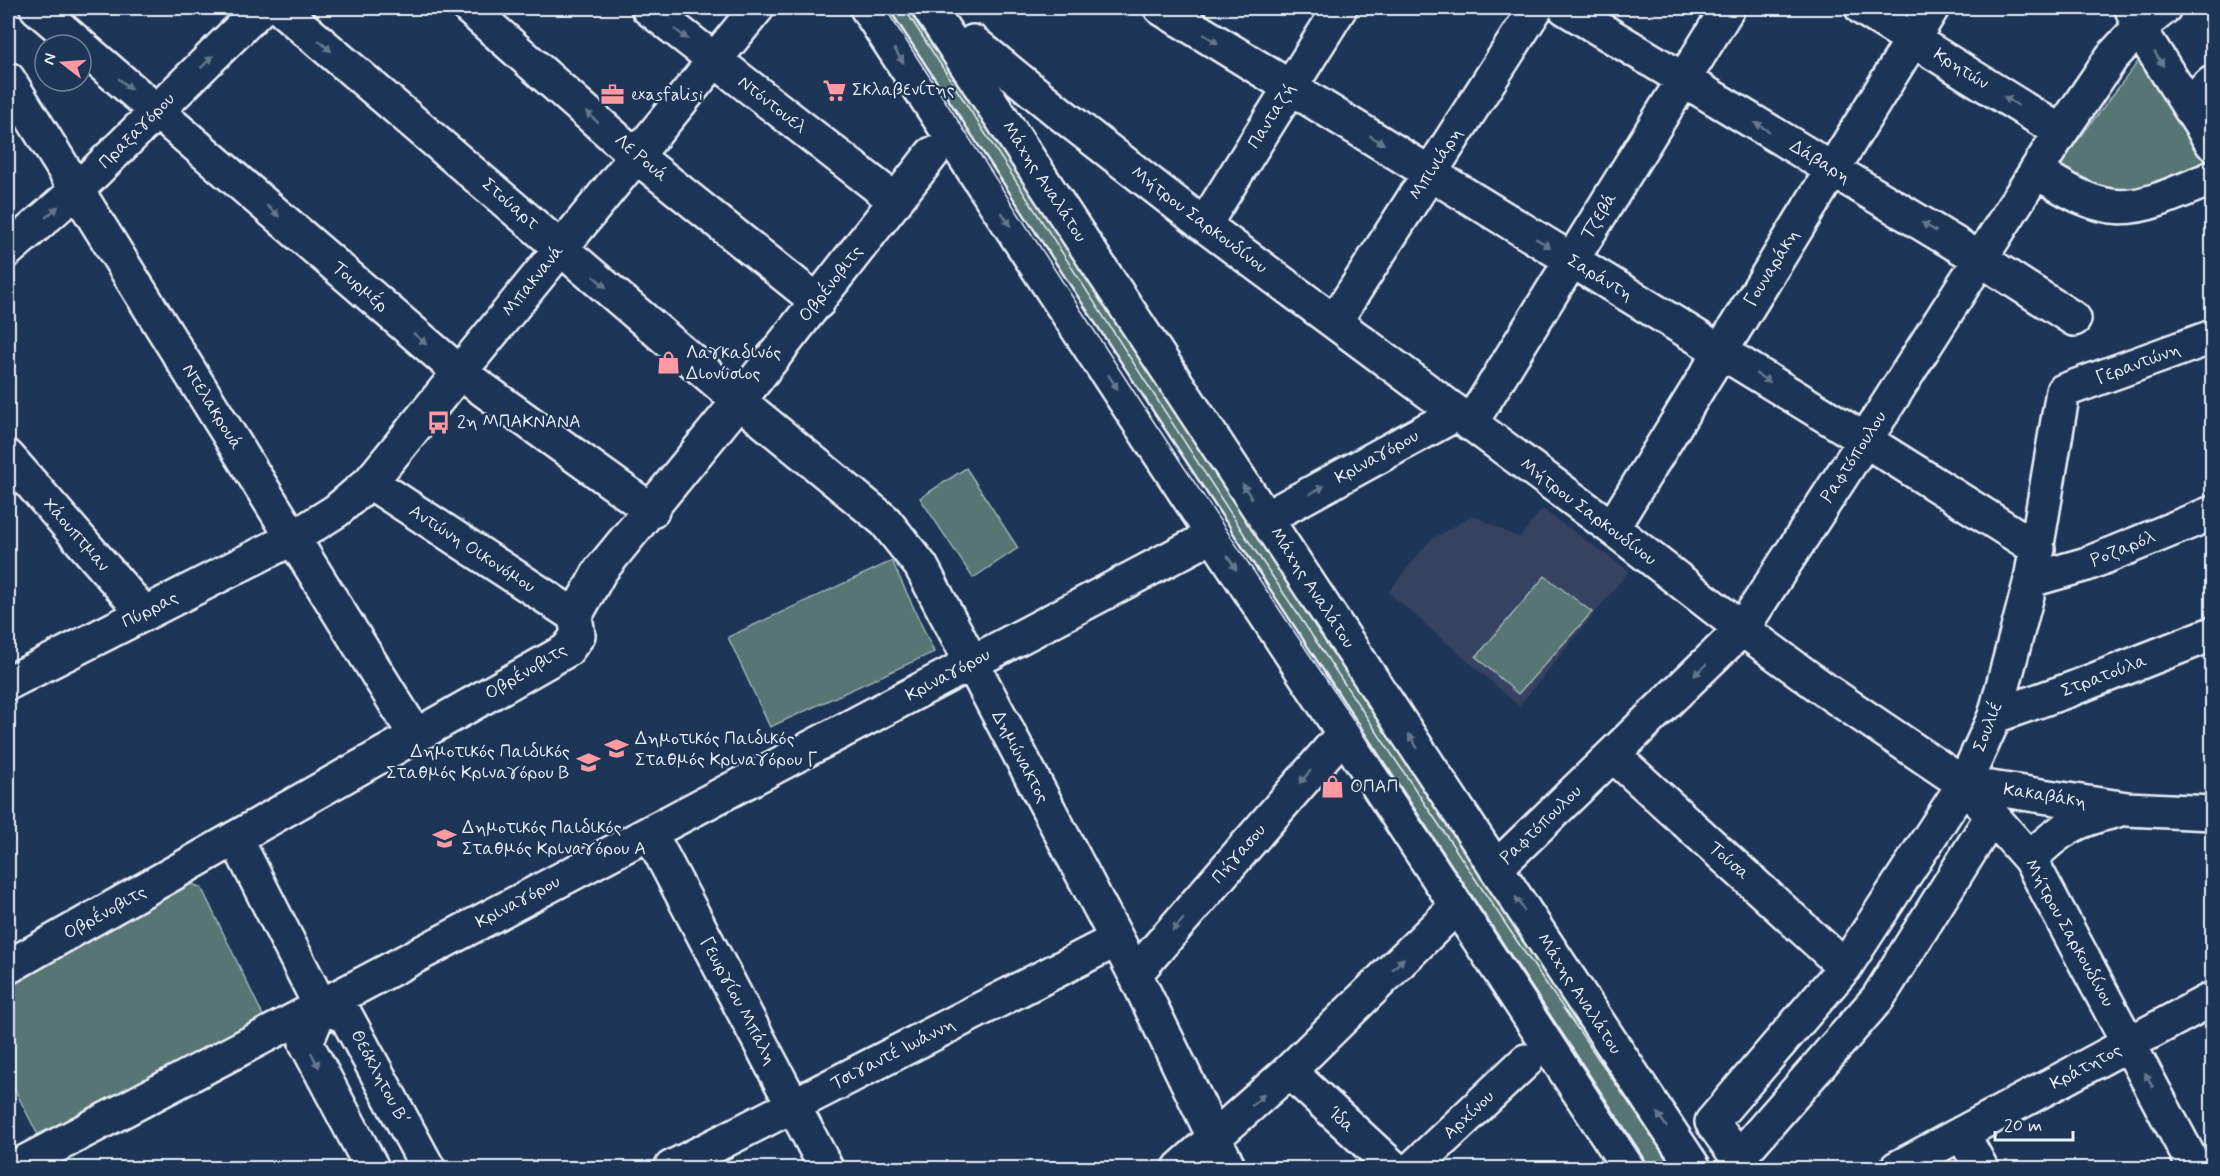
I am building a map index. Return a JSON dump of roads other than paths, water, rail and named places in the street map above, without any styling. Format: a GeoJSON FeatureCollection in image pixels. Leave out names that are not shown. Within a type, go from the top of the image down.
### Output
{"type":"FeatureCollection","features":[{"type":"Feature","properties":{"kind":"street","name":"Τουρμέρ"},"geometry":{"type":"LineString","coordinates":[[37,8],[67,33]]}},
{"type":"Feature","properties":{"kind":"street","name":"Πραξαγόρου"},"geometry":{"type":"LineString","coordinates":[[8,250],[77,190],[261,8]]}},
{"type":"Feature","properties":{"kind":"street","name":"Στούαρτ"},"geometry":{"type":"LineString","coordinates":[[280,8],[739,401]]}},
{"type":"Feature","properties":{"kind":"street","name":"Λε Ρουά"},"geometry":{"type":"LineString","coordinates":[[469,8],[636,156],[818,302]]}},
{"type":"Feature","properties":{"kind":"street","name":"Ντόντουελ"},"geometry":{"type":"LineString","coordinates":[[648,8],[896,201]]}},
{"type":"Feature","properties":{"kind":"street","name":"Μπακνανά"},"geometry":{"type":"LineString","coordinates":[[293,537],[336,511],[369,482],[757,8]]}},
{"type":"Feature","properties":{"kind":"street"},"geometry":{"type":"LineString","coordinates":[[867,8],[1629,1168]]}},
{"type":"Feature","properties":{"kind":"street","name":"Μάχης Αναλάτου"},"geometry":{"type":"LineString","coordinates":[[929,8],[1694,1168]]}},
{"type":"Feature","properties":{"kind":"street","name":"Σαράντη"},"geometry":{"type":"LineString","coordinates":[[1161,8],[1865,440],[2035,565]]}},
{"type":"Feature","properties":{"kind":"street","name":"Πανταζή"},"geometry":{"type":"LineString","coordinates":[[1204,225],[1340,8]]}},
{"type":"Feature","properties":{"kind":"street","name":"Μπινιάρη"},"geometry":{"type":"LineString","coordinates":[[1335,321],[1536,8]]}},
{"type":"Feature","properties":{"kind":"street","name":"Δάβαρη"},"geometry":{"type":"LineString","coordinates":[[1565,8],[1979,258],[2074,319]]}},
{"type":"Feature","properties":{"kind":"street","name":"Τζεβά"},"geometry":{"type":"LineString","coordinates":[[1463,419],[1571,261],[1728,8]]}},
{"type":"Feature","properties":{"kind":"street","name":"Κρητών"},"geometry":{"type":"LineString","coordinates":[[1862,8],[2061,132]]}},
{"type":"Feature","properties":{"kind":"street","name":"Γουναράκη"},"geometry":{"type":"LineString","coordinates":[[1612,528],[1932,8]]}},
{"type":"Feature","properties":{"kind":"street","name":"Ραφτόπουλου"},"geometry":{"type":"LineString","coordinates":[[1496,868],[1742,629],[2135,18],[2164,8]]}},
{"type":"Feature","properties":{"kind":"street"},"geometry":{"type":"LineString","coordinates":[[2135,18],[2212,143]]}},
{"type":"Feature","properties":{"kind":"street","name":"Μήτρου Σαρκουδίνου"},"geometry":{"type":"LineString","coordinates":[[973,42],[1204,225],[1612,528],[1742,629],[1828,692],[1964,784],[2030,859],[2195,1168]]}},
{"type":"Feature","properties":{"kind":"street","name":"Τουρμέρ"},"geometry":{"type":"LineString","coordinates":[[93,55],[459,372],[652,511]]}},
{"type":"Feature","properties":{"kind":"street","name":"Ντελακρουά"},"geometry":{"type":"LineString","coordinates":[[8,78],[416,736]]}},
{"type":"Feature","properties":{"kind":"street"},"geometry":{"type":"LineString","coordinates":[[2188,105],[2212,84]]}},
{"type":"Feature","properties":{"kind":"street","name":"Οβρένοβιτς"},"geometry":{"type":"LineString","coordinates":[[8,967],[567,650],[578,635],[574,616],[600,571],[652,511],[932,154]]}},
{"type":"Feature","properties":{"kind":"street"},"geometry":{"type":"LineString","coordinates":[[2036,171],[2071,194],[2107,206],[2150,204],[2212,178]]}},
{"type":"Feature","properties":{"kind":"street","name":"Γεραντώνη"},"geometry":{"type":"LineString","coordinates":[[2063,391],[2212,337]]}},
{"type":"Feature","properties":{"kind":"street","name":"Σουλιέ"},"geometry":{"type":"LineString","coordinates":[[1992,816],[1878,998],[1738,1158],[1712,1122],[1804,1018],[1845,967],[1964,784],[1995,716],[2035,565],[2063,391]]}},
{"type":"Feature","properties":{"kind":"street","name":"Δημώνακτος"},"geometry":{"type":"LineString","coordinates":[[739,401],[885,521],[921,566],[1135,974],[1229,1168]]}},
{"type":"Feature","properties":{"kind":"street","name":"Κριναγόρου"},"geometry":{"type":"LineString","coordinates":[[1266,518],[1463,419]]}},
{"type":"Feature","properties":{"kind":"street","name":"Χάουπτμαν"},"geometry":{"type":"LineString","coordinates":[[8,457],[144,613]]}},
{"type":"Feature","properties":{"kind":"street","name":"Αντώνη Οικονόμου"},"geometry":{"type":"LineString","coordinates":[[369,482],[574,616]]}},
{"type":"Feature","properties":{"kind":"street","name":"Ροζαρόλ"},"geometry":{"type":"LineString","coordinates":[[2035,565],[2087,564],[2212,513]]}},
{"type":"Feature","properties":{"kind":"street","name":"Κριναγόρου"},"geometry":{"type":"LineString","coordinates":[[13,1168],[1214,535]]}},
{"type":"Feature","properties":{"kind":"street","name":"Πύρρας"},"geometry":{"type":"LineString","coordinates":[[8,683],[293,537]]}},
{"type":"Feature","properties":{"kind":"street","name":"Στρατούλα"},"geometry":{"type":"LineString","coordinates":[[1995,716],[2069,690],[2212,634]]}},
{"type":"Feature","properties":{"kind":"street","name":"Πήγασου"},"geometry":{"type":"LineString","coordinates":[[1135,974],[1344,733]]}},
{"type":"Feature","properties":{"kind":"street","name":"Τούσα"},"geometry":{"type":"LineString","coordinates":[[1613,755],[1845,967]]}},
{"type":"Feature","properties":{"kind":"street","name":"Κακαβάκη"},"geometry":{"type":"LineString","coordinates":[[1964,784],[2127,809],[2212,813]]}},
{"type":"Feature","properties":{"kind":"street","name":"Κακαβάκη"},"geometry":{"type":"LineString","coordinates":[[2030,859],[2048,841],[2072,824],[2082,819],[2127,809]]}},
{"type":"Feature","properties":{"kind":"street","name":"Γεωργίου Μπάλη"},"geometry":{"type":"LineString","coordinates":[[650,833],[826,1168]]}},
{"type":"Feature","properties":{"kind":"street"},"geometry":{"type":"LineString","coordinates":[[236,838],[321,1007],[306,1042],[372,1168]]}},
{"type":"Feature","properties":{"kind":"street"},"geometry":{"type":"LineString","coordinates":[[1180,1168],[1289,1071],[1457,906]]}},
{"type":"Feature","properties":{"kind":"street","name":"Τσιγαντέ Ιωάννη"},"geometry":{"type":"LineString","coordinates":[[671,1168],[1116,940]]}},
{"type":"Feature","properties":{"kind":"street","name":"Κράτητος"},"geometry":{"type":"LineString","coordinates":[[1897,1168],[2212,999]]}},
{"type":"Feature","properties":{"kind":"street","name":"Θεόκλητου Β΄"},"geometry":{"type":"LineString","coordinates":[[321,1007],[346,1016],[428,1168]]}},
{"type":"Feature","properties":{"kind":"street"},"geometry":{"type":"LineString","coordinates":[[1804,1018],[1835,1047]]}},
{"type":"Feature","properties":{"kind":"street","name":"Αρχίνου"},"geometry":{"type":"LineString","coordinates":[[1413,1168],[1526,1061]]}},
{"type":"Feature","properties":{"kind":"street","name":"Ίδα"},"geometry":{"type":"LineString","coordinates":[[1289,1071],[1394,1168]]}},
{"type":"Feature","properties":{"kind":"street"},"geometry":{"type":"LineString","coordinates":[[1962,1133],[1981,1168]]}},
{"type":"Feature","properties":{"kind":"street"},"geometry":{"type":"LineString","coordinates":[[8,1161],[13,1168]]}},
{"type":"Feature","properties":{"kind":"tram line"},"geometry":{"type":"LineString","coordinates":[[885,8],[1140,401],[1443,854],[1648,1168]]}},
{"type":"Feature","properties":{"kind":"tram line"},"geometry":{"type":"LineString","coordinates":[[904,8],[1246,537],[1525,953],[1674,1168]]}},
{"type":"Feature","properties":{"kind":"place","name":"Σκλαβενίτης"},"geometry":{"type":"Point","coordinates":[834,90]}},
{"type":"Feature","properties":{"kind":"place","name":"exasfalisi"},"geometry":{"type":"Point","coordinates":[613,95]}},
{"type":"Feature","properties":{"kind":"place","name":"Λαγκαδινός Διονύσιος"},"geometry":{"type":"Point","coordinates":[668,363]}},
{"type":"Feature","properties":{"kind":"place","name":"2η ΜΠΑΚΝΑΝΑ"},"geometry":{"type":"Point","coordinates":[439,422]}},
{"type":"Feature","properties":{"kind":"place","name":"Δημοτικός Παιδικός Σταθμός Κριναγόρου Γ"},"geometry":{"type":"Point","coordinates":[617,749]}},
{"type":"Feature","properties":{"kind":"place","name":"Δημοτικός Παιδικός Σταθμός Κριναγόρου Β"},"geometry":{"type":"Point","coordinates":[588,762]}},
{"type":"Feature","properties":{"kind":"place","name":"ΟΠΑΠ"},"geometry":{"type":"Point","coordinates":[1332,787]}},
{"type":"Feature","properties":{"kind":"place","name":"Δημοτικός Παιδικός Σταθμός Κριναγόρου Α"},"geometry":{"type":"Point","coordinates":[444,838]}}]}
